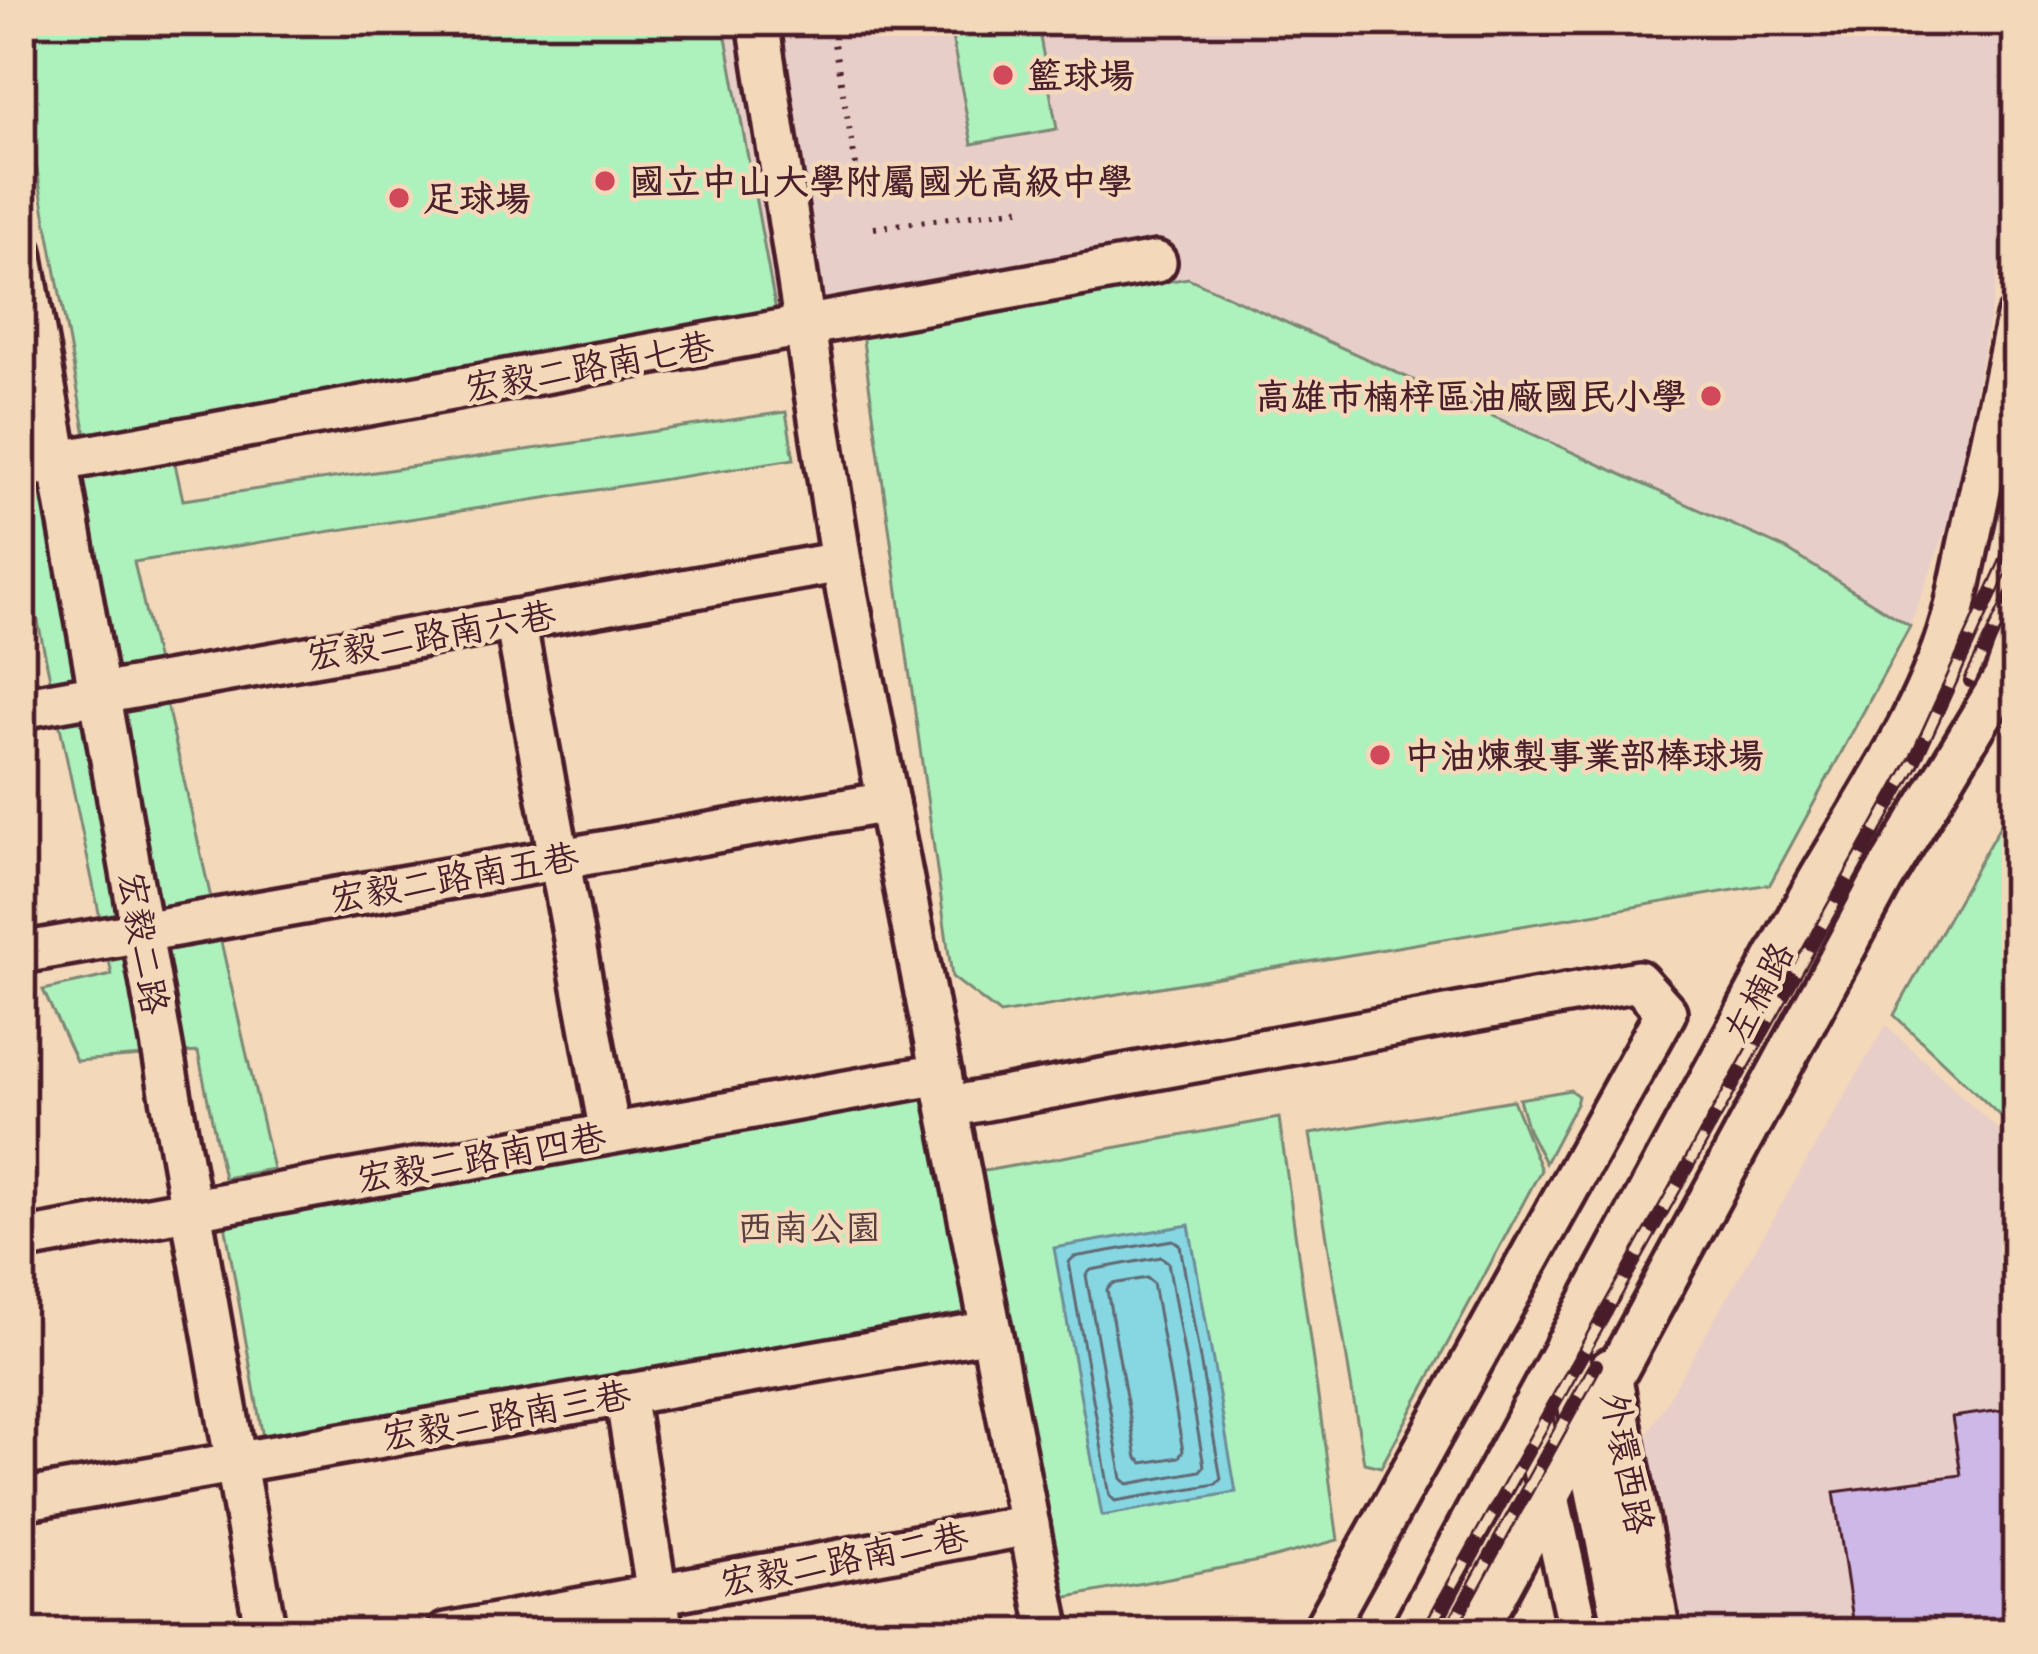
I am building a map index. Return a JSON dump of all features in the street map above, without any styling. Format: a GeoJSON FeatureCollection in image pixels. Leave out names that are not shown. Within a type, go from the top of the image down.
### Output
{"type":"FeatureCollection","features":[{"type":"Feature","properties":{"kind":"street"},"geometry":{"type":"LineString","coordinates":[[758,21],[841,562],[1050,1633]]}},
{"type":"Feature","properties":{"kind":"street","name":"宏毅二路"},"geometry":{"type":"LineString","coordinates":[[21,252],[40,465],[100,694],[266,1633]]}},
{"type":"Feature","properties":{"kind":"street","name":"宏毅二路南七巷"},"geometry":{"type":"LineString","coordinates":[[40,465],[1156,262]]}},
{"type":"Feature","properties":{"kind":"street","name":"左楠路"},"geometry":{"type":"LineString","coordinates":[[1411,1633],[1944,655],[2017,318]]}},
{"type":"Feature","properties":{"kind":"street","name":"宏毅二路南六巷"},"geometry":{"type":"LineString","coordinates":[[21,708],[841,562]]}},
{"type":"Feature","properties":{"kind":"street"},"geometry":{"type":"LineString","coordinates":[[515,620],[610,1133]]}},
{"type":"Feature","properties":{"kind":"street","name":"左楠路"},"geometry":{"type":"LineString","coordinates":[[1475,1633],[1882,880],[2005,678],[2017,642]]}},
{"type":"Feature","properties":{"kind":"street","name":"宏毅二路南五巷"},"geometry":{"type":"LineString","coordinates":[[21,953],[888,802]]}},
{"type":"Feature","properties":{"kind":"street","name":"宏毅二路南四巷"},"geometry":{"type":"LineString","coordinates":[[21,1240],[610,1133],[944,1091],[1638,981],[1666,1012],[1322,1633]]}},
{"type":"Feature","properties":{"kind":"street","name":"外環西路"},"geometry":{"type":"LineString","coordinates":[[1596,1292],[1660,1633]]}},
{"type":"Feature","properties":{"kind":"street","name":"宏毅二路南三巷"},"geometry":{"type":"LineString","coordinates":[[21,1500],[991,1331]]}},
{"type":"Feature","properties":{"kind":"street","name":"外環西路"},"geometry":{"type":"LineString","coordinates":[[1566,1344],[1625,1633]]}},
{"type":"Feature","properties":{"kind":"street"},"geometry":{"type":"LineString","coordinates":[[625,1394],[660,1614]]}},
{"type":"Feature","properties":{"kind":"street"},"geometry":{"type":"LineString","coordinates":[[1530,1411],[1579,1633]]}},
{"type":"Feature","properties":{"kind":"street","name":"宏毅二路南二巷"},"geometry":{"type":"LineString","coordinates":[[447,1633],[660,1614],[1029,1525]]}},
{"type":"Feature","properties":{"kind":"path"},"geometry":{"type":"LineString","coordinates":[[830,21],[858,177]]}},
{"type":"Feature","properties":{"kind":"path"},"geometry":{"type":"LineString","coordinates":[[874,228],[1025,208]]}},
{"type":"Feature","properties":{"kind":"shaded area"},"geometry":{"type":"Polygon","coordinates":[[[21,21],[2017,21],[2017,173],[1952,514],[1910,626],[1786,549],[1188,278],[862,334],[854,295],[86,435],[21,84],[21,21]]]}},
{"type":"Feature","properties":{"kind":"shaded area"},"geometry":{"type":"Polygon","coordinates":[[[1886,1025],[2017,1148],[2017,1633],[1685,1633],[1647,1435],[1886,1025]]]}},
{"type":"Feature","properties":{"kind":"green space","name":"足球場"},"geometry":{"type":"Polygon","coordinates":[[[21,21],[723,21],[776,311],[86,435],[21,84],[21,21]]]}},
{"type":"Feature","properties":{"kind":"green space","name":"籃球場"},"geometry":{"type":"Polygon","coordinates":[[[949,21],[1037,21],[1057,129],[972,144],[949,21]]]}},
{"type":"Feature","properties":{"kind":"green space","name":"中油煉製事業部棒球場"},"geometry":{"type":"Polygon","coordinates":[[[1188,278],[1786,549],[1910,626],[1770,884],[1000,1014],[952,977],[862,334],[1188,278]]]}},
{"type":"Feature","properties":{"kind":"green space"},"geometry":{"type":"Polygon","coordinates":[[[786,412],[794,459],[134,562],[273,1169],[224,1178],[198,1052],[76,1061],[43,990],[112,975],[21,540],[21,482],[172,450],[183,500],[786,412]]]}},
{"type":"Feature","properties":{"kind":"green space"},"geometry":{"type":"Polygon","coordinates":[[[2017,795],[2017,1132],[1894,1015],[2017,795]]]}},
{"type":"Feature","properties":{"kind":"green space"},"geometry":{"type":"Polygon","coordinates":[[[1570,1090],[1578,1096],[1576,1104],[1545,1163],[1519,1099],[1570,1090]]]}},
{"type":"Feature","properties":{"kind":"green space","name":"西南公園"},"geometry":{"type":"Polygon","coordinates":[[[929,1092],[969,1312],[263,1438],[224,1218],[929,1092]]]}},
{"type":"Feature","properties":{"kind":"green space"},"geometry":{"type":"Polygon","coordinates":[[[1513,1100],[1541,1170],[1381,1467],[1364,1463],[1310,1134],[1513,1100]]]}},
{"type":"Feature","properties":{"kind":"green space"},"geometry":{"type":"Polygon","coordinates":[[[1279,1118],[1338,1540],[1264,1560],[1063,1598],[979,1172],[1279,1118]]]}},
{"type":"Feature","properties":{"kind":"water"},"geometry":{"type":"Polygon","coordinates":[[[1189,1225],[1236,1492],[1102,1516],[1054,1248],[1189,1225]]]}},
{"type":"Feature","properties":{"kind":"building"},"geometry":{"type":"Polygon","coordinates":[[[2017,1408],[2017,1633],[1855,1633],[1834,1492],[1961,1475],[1952,1417],[2017,1408]]]}},
{"type":"Feature","properties":{"kind":"railway"},"geometry":{"type":"LineString","coordinates":[[1426,1633],[1915,760],[2005,563],[2017,526]]}},
{"type":"Feature","properties":{"kind":"railway"},"geometry":{"type":"LineString","coordinates":[[1970,681],[2017,584]]}},
{"type":"Feature","properties":{"kind":"railway"},"geometry":{"type":"LineString","coordinates":[[1448,1633],[1596,1365]]}},
{"type":"Feature","properties":{"kind":"place","name":"籃球場"},"geometry":{"type":"Point","coordinates":[1003,75]}},
{"type":"Feature","properties":{"kind":"place","name":"國立中山大學附屬國光高級中學"},"geometry":{"type":"Point","coordinates":[605,181]}},
{"type":"Feature","properties":{"kind":"place","name":"足球場"},"geometry":{"type":"Point","coordinates":[399,198]}},
{"type":"Feature","properties":{"kind":"place","name":"高雄市楠梓區油廠國民小學"},"geometry":{"type":"Point","coordinates":[1711,396]}},
{"type":"Feature","properties":{"kind":"place","name":"中油煉製事業部棒球場"},"geometry":{"type":"Point","coordinates":[1380,755]}}]}
